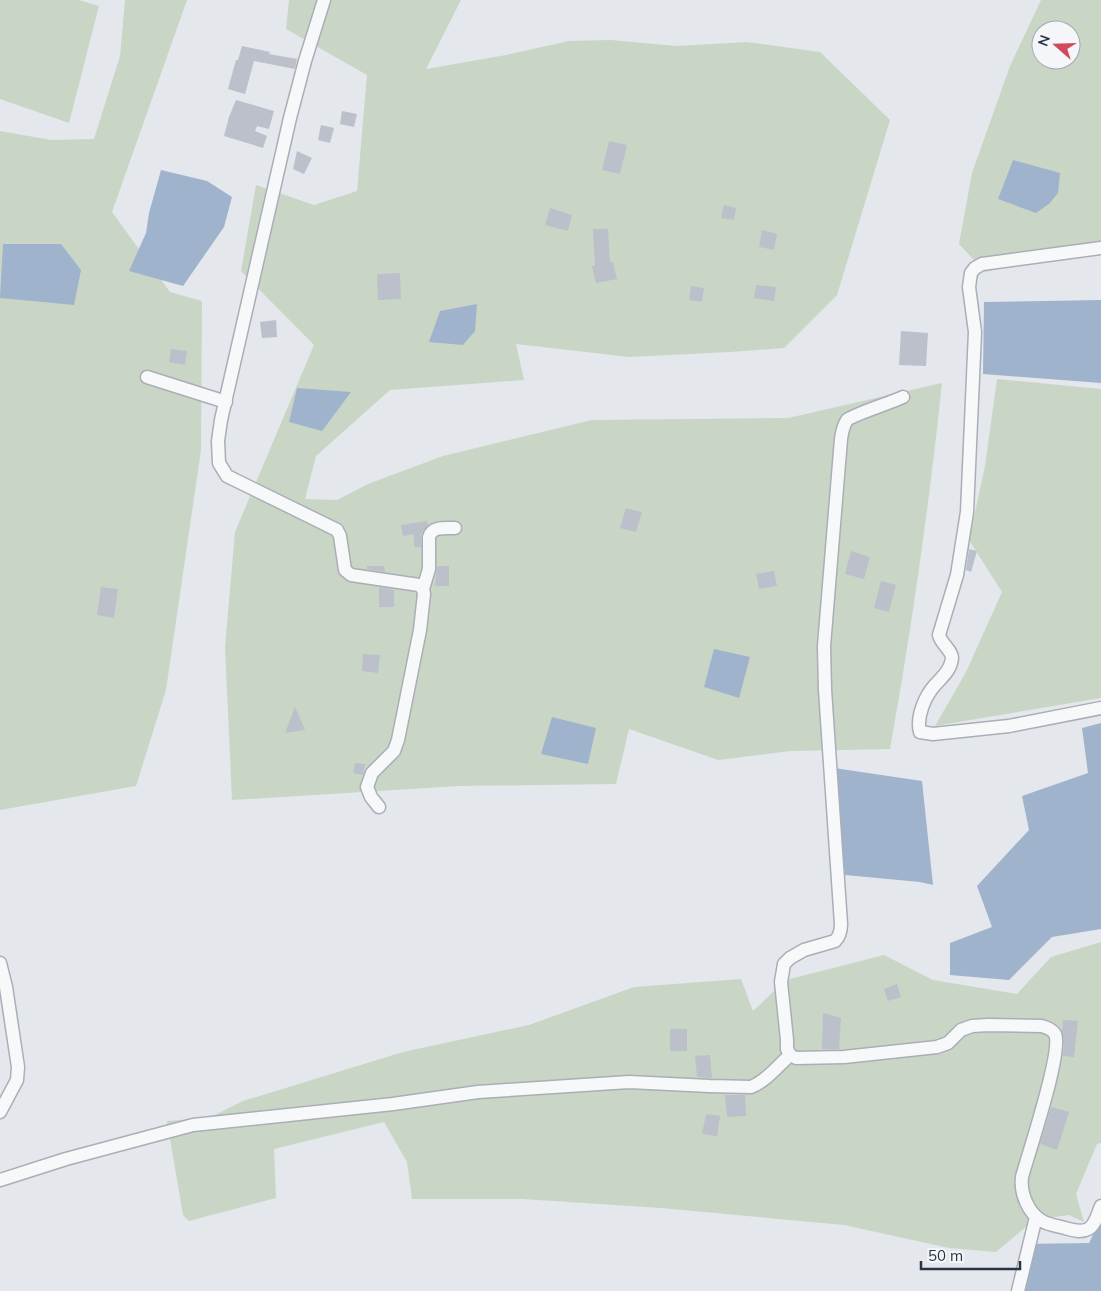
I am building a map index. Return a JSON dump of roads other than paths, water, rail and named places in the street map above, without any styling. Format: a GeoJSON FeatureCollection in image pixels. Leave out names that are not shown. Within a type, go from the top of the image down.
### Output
{"type":"FeatureCollection","features":[{"type":"Feature","properties":{"kind":"street"},"geometry":{"type":"LineString","coordinates":[[324,0],[290,118],[226,402],[218,441],[220,463],[227,476],[337,530],[340,536],[345,570],[351,575],[418,586],[424,589]]}},
{"type":"Feature","properties":{"kind":"street"},"geometry":{"type":"LineString","coordinates":[[1101,248],[982,264],[971,273],[969,287],[975,332],[967,512],[957,575],[939,635],[952,656],[947,672],[934,686],[926,700],[920,714],[919,727],[920,732],[933,734],[1009,726],[1101,708]]}},
{"type":"Feature","properties":{"kind":"street"},"geometry":{"type":"LineString","coordinates":[[147,377],[226,402]]}},
{"type":"Feature","properties":{"kind":"street"},"geometry":{"type":"LineString","coordinates":[[903,397],[851,417],[843,427],[824,646],[824,690],[842,924],[836,941],[804,950],[784,964],[781,982],[787,1049],[790,1055],[799,1058],[844,1056],[937,1047],[948,1043],[961,1030],[972,1026],[1042,1026],[1050,1029],[1056,1037],[1053,1061],[1021,1186],[1030,1210],[1036,1217],[1049,1224],[1083,1231],[1092,1226],[1101,1206]]}},
{"type":"Feature","properties":{"kind":"street"},"geometry":{"type":"LineString","coordinates":[[379,808],[367,787],[372,774],[394,751],[398,740],[420,630],[424,589],[429,569],[430,532],[438,529],[456,528]]}},
{"type":"Feature","properties":{"kind":"street"},"geometry":{"type":"LineString","coordinates":[[0,963],[6,987],[18,1067],[17,1080],[0,1112]]}},
{"type":"Feature","properties":{"kind":"street"},"geometry":{"type":"LineString","coordinates":[[0,1180],[66,1159],[193,1125],[393,1104],[478,1092],[563,1086],[629,1082],[751,1087],[773,1072],[790,1055]]}},
{"type":"Feature","properties":{"kind":"street"},"geometry":{"type":"LineString","coordinates":[[1018,1291],[1036,1217]]}},
{"type":"Feature","properties":{"kind":"water"},"geometry":{"type":"Polygon","coordinates":[[[1013,160],[1060,173],[1058,193],[1049,204],[1036,213],[998,199],[1013,160]]]}},
{"type":"Feature","properties":{"kind":"water"},"geometry":{"type":"Polygon","coordinates":[[[161,170],[207,181],[232,197],[224,227],[183,286],[129,271],[146,233],[149,213],[161,170]]]}},
{"type":"Feature","properties":{"kind":"water"},"geometry":{"type":"Polygon","coordinates":[[[3,244],[61,244],[81,270],[74,305],[0,298],[3,244]]]}},
{"type":"Feature","properties":{"kind":"water"},"geometry":{"type":"Polygon","coordinates":[[[1101,300],[1101,383],[983,374],[984,302],[1101,300]]]}},
{"type":"Feature","properties":{"kind":"water"},"geometry":{"type":"Polygon","coordinates":[[[477,304],[475,331],[463,345],[429,342],[440,311],[477,304]]]}},
{"type":"Feature","properties":{"kind":"water"},"geometry":{"type":"Polygon","coordinates":[[[297,388],[351,392],[322,431],[289,422],[297,388]]]}},
{"type":"Feature","properties":{"kind":"water"},"geometry":{"type":"Polygon","coordinates":[[[714,649],[750,657],[739,698],[704,687],[714,649]]]}},
{"type":"Feature","properties":{"kind":"water"},"geometry":{"type":"Polygon","coordinates":[[[552,717],[596,728],[588,764],[541,754],[552,717]]]}},
{"type":"Feature","properties":{"kind":"water"},"geometry":{"type":"Polygon","coordinates":[[[1101,723],[1101,929],[1052,937],[1009,980],[950,975],[950,943],[992,927],[977,886],[1029,830],[1022,796],[1088,773],[1082,728],[1101,723]]]}},
{"type":"Feature","properties":{"kind":"water"},"geometry":{"type":"Polygon","coordinates":[[[834,768],[922,781],[933,885],[920,882],[845,875],[834,768]]]}},
{"type":"Feature","properties":{"kind":"water"},"geometry":{"type":"Polygon","coordinates":[[[1101,1219],[1101,1291],[1011,1291],[1022,1244],[1089,1243],[1101,1219]]]}}]}
